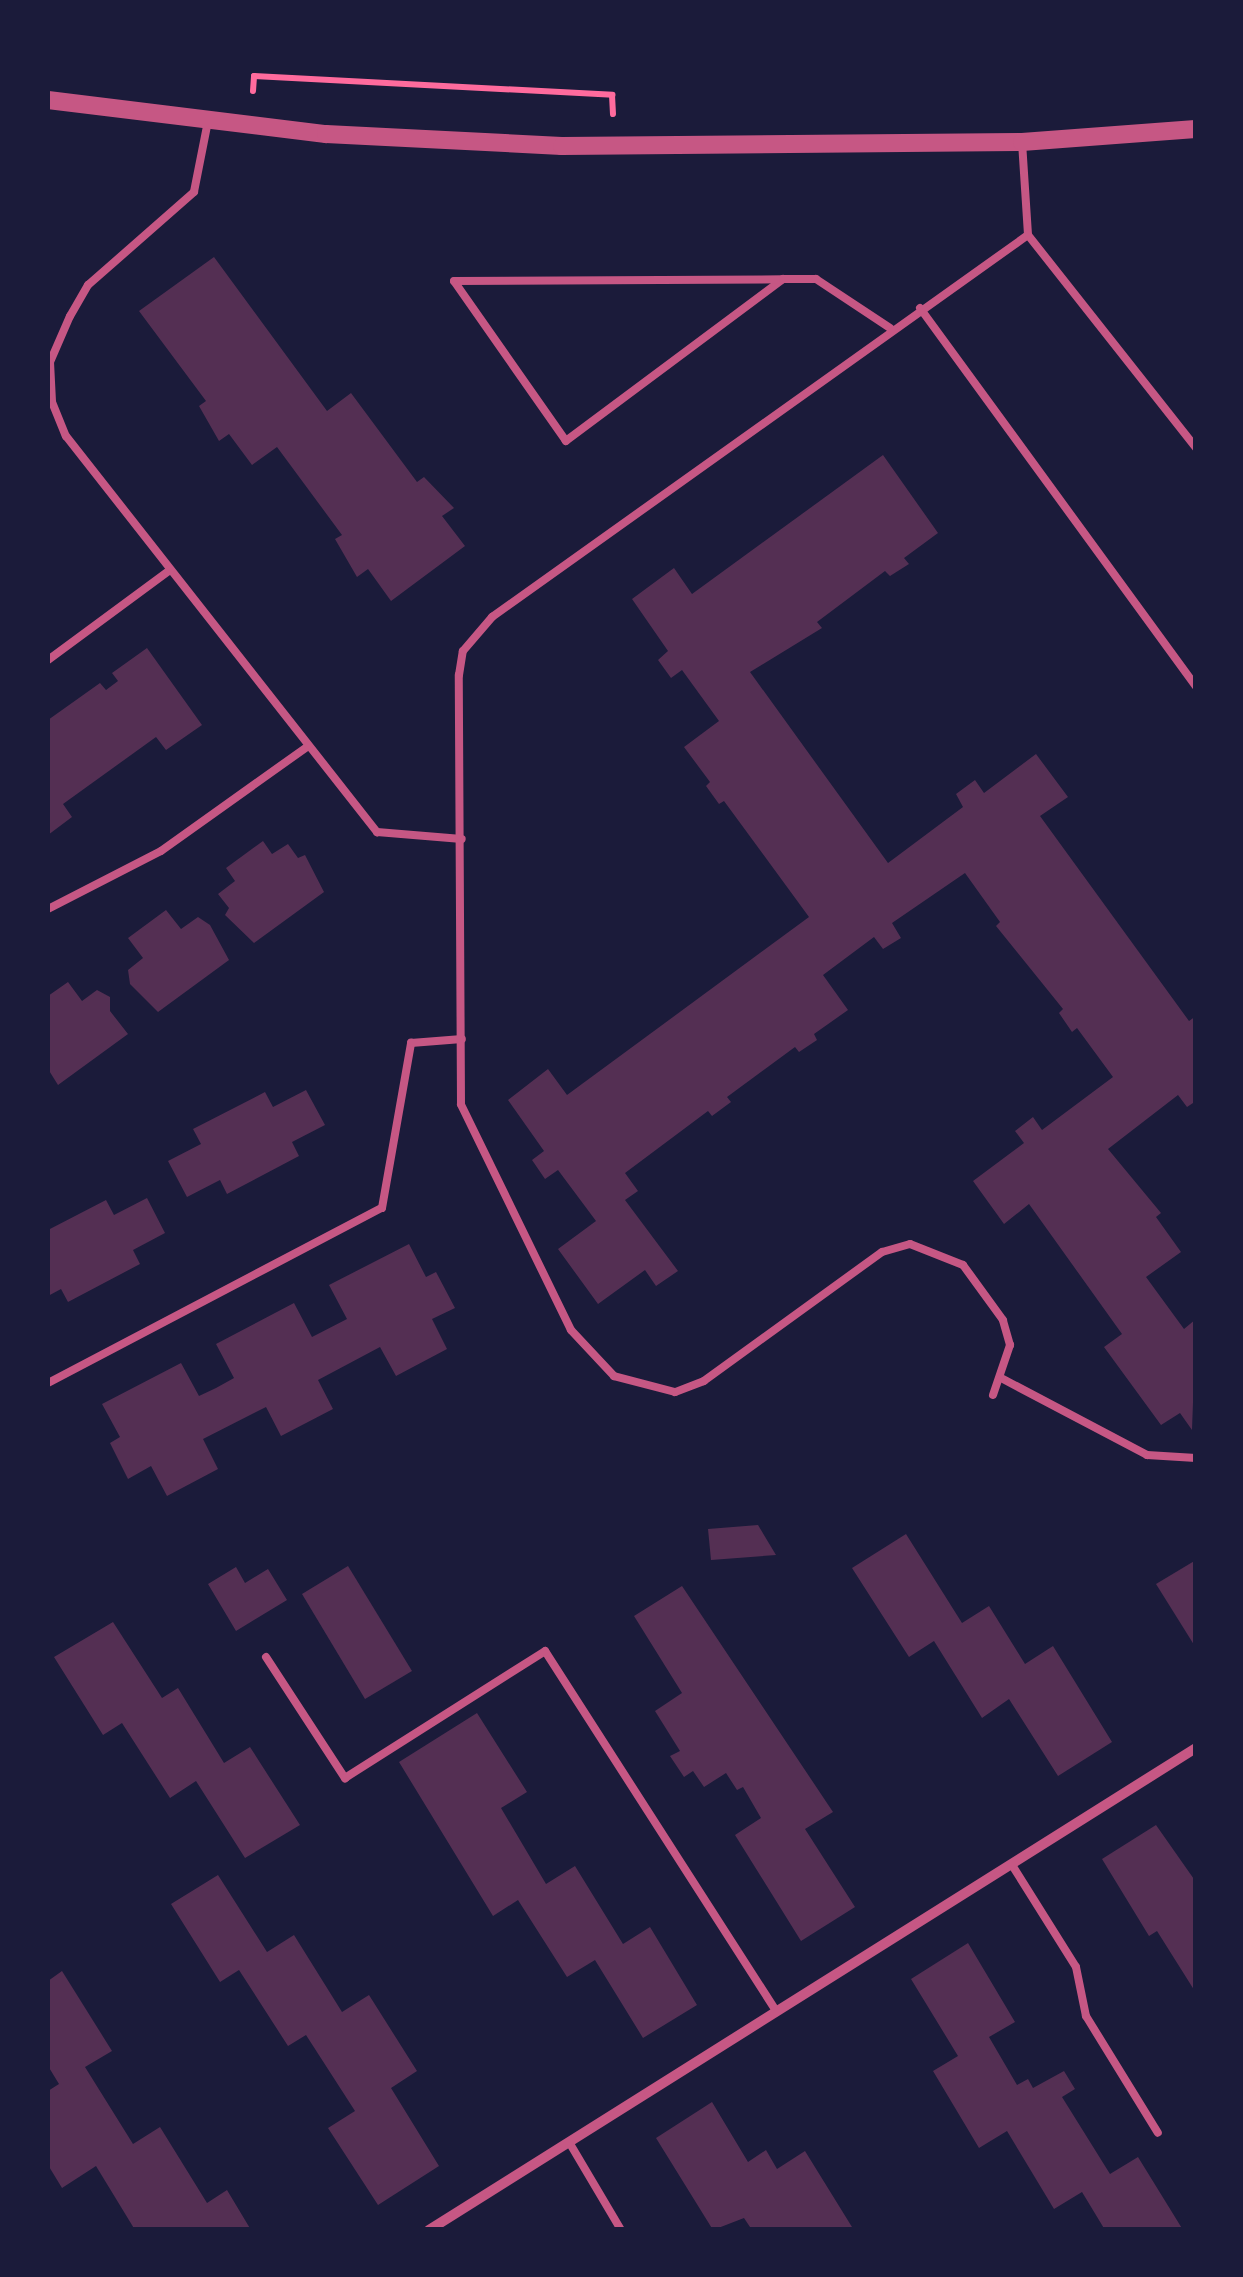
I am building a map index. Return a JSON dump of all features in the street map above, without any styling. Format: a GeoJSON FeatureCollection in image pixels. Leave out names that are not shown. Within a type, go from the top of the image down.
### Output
{"type":"FeatureCollection","features":[{"type":"Feature","properties":{"kind":"street"},"geometry":{"type":"LineString","coordinates":[[48,100],[250,127],[616,145],[1022,142],[1196,128]]}},
{"type":"Feature","properties":{"kind":"street"},"geometry":{"type":"LineString","coordinates":[[430,2230],[1196,1748]]}},
{"type":"Feature","properties":{"kind":"lane"},"geometry":{"type":"LineString","coordinates":[[208,121],[194,192],[88,285],[50,362],[52,402],[66,436],[377,832],[462,839]]}},
{"type":"Feature","properties":{"kind":"lane"},"geometry":{"type":"LineString","coordinates":[[1022,142],[1028,235],[1196,448]]}},
{"type":"Feature","properties":{"kind":"lane"},"geometry":{"type":"LineString","coordinates":[[994,1395],[1003,1379],[1010,1345],[993,1306],[964,1264],[910,1244],[882,1252],[704,1381],[675,1392],[614,1376],[571,1330],[461,1104],[459,675],[473,634],[890,328],[1028,235]]}},
{"type":"Feature","properties":{"kind":"lane"},"geometry":{"type":"LineString","coordinates":[[783,279],[566,441],[454,281],[570,280],[783,279],[816,279],[890,328]]}},
{"type":"Feature","properties":{"kind":"lane"},"geometry":{"type":"LineString","coordinates":[[920,308],[1196,686]]}},
{"type":"Feature","properties":{"kind":"lane"},"geometry":{"type":"LineString","coordinates":[[48,660],[170,570]]}},
{"type":"Feature","properties":{"kind":"lane"},"geometry":{"type":"LineString","coordinates":[[48,909],[160,851],[308,746]]}},
{"type":"Feature","properties":{"kind":"lane"},"geometry":{"type":"LineString","coordinates":[[48,1383],[382,1208],[411,1044],[462,1039]]}},
{"type":"Feature","properties":{"kind":"lane"},"geometry":{"type":"LineString","coordinates":[[1003,1379],[1147,1455],[1196,1458]]}},
{"type":"Feature","properties":{"kind":"lane"},"geometry":{"type":"LineString","coordinates":[[266,1657],[346,1778],[545,1651],[777,2012]]}},
{"type":"Feature","properties":{"kind":"lane"},"geometry":{"type":"LineString","coordinates":[[1012,1865],[1076,1968],[1086,2016],[1158,2132]]}},
{"type":"Feature","properties":{"kind":"lane"},"geometry":{"type":"LineString","coordinates":[[569,2142],[621,2230]]}},
{"type":"Feature","properties":{"kind":"path"},"geometry":{"type":"LineString","coordinates":[[250,127],[254,76],[612,95],[616,145]]}},
{"type":"Feature","properties":{"kind":"building"},"geometry":{"type":"Polygon","coordinates":[[[214,257],[327,411],[351,393],[417,482],[424,477],[454,508],[442,516],[465,546],[391,601],[368,569],[357,577],[335,539],[342,535],[277,447],[252,465],[229,434],[219,441],[199,406],[206,401],[139,311],[214,257]]]}},
{"type":"Feature","properties":{"kind":"building"},"geometry":{"type":"Polygon","coordinates":[[[883,455],[938,533],[904,558],[909,564],[890,576],[885,571],[817,622],[822,628],[750,672],[888,863],[963,807],[956,794],[975,780],[984,793],[1036,754],[1068,797],[1040,816],[1189,1021],[1196,1016],[1196,1101],[1187,1107],[1178,1095],[1108,1149],[1161,1213],[1156,1217],[1181,1252],[1146,1277],[1184,1329],[1196,1319],[1192,1430],[1180,1413],[1161,1425],[1104,1347],[1122,1334],[1029,1204],[1004,1224],[973,1181],[1024,1143],[1015,1131],[1033,1117],[1042,1130],[1113,1077],[1077,1028],[1072,1032],[1059,1013],[1063,1009],[996,926],[1000,922],[965,873],[892,923],[901,938],[883,949],[874,937],[823,975],[848,1010],[814,1034],[817,1040],[799,1052],[795,1047],[727,1097],[731,1102],[712,1116],[708,1111],[625,1173],[638,1191],[625,1200],[678,1271],[656,1286],[645,1270],[598,1304],[558,1249],[596,1221],[558,1170],[545,1179],[532,1160],[544,1151],[508,1100],[548,1069],[567,1095],[809,917],[724,801],[719,804],[706,786],[710,782],[684,747],[719,721],[682,670],[671,678],[658,660],[668,651],[632,599],[674,568],[692,594],[883,455]]]}},
{"type":"Feature","properties":{"kind":"building"},"geometry":{"type":"Polygon","coordinates":[[[147,648],[202,725],[166,750],[156,737],[63,804],[72,817],[48,835],[48,720],[100,683],[106,690],[118,681],[112,673],[147,648]]]}},
{"type":"Feature","properties":{"kind":"building"},"geometry":{"type":"Polygon","coordinates":[[[263,841],[272,854],[288,844],[298,858],[305,855],[324,892],[254,943],[225,915],[229,908],[218,894],[235,881],[226,868],[263,841]]]}},
{"type":"Feature","properties":{"kind":"building"},"geometry":{"type":"Polygon","coordinates":[[[166,910],[181,929],[198,917],[210,925],[229,960],[158,1012],[130,984],[128,970],[143,958],[128,938],[166,910]]]}},
{"type":"Feature","properties":{"kind":"building"},"geometry":{"type":"Polygon","coordinates":[[[68,982],[82,1001],[97,990],[110,997],[110,1011],[128,1034],[58,1085],[48,1069],[48,996],[68,982]]]}},
{"type":"Feature","properties":{"kind":"building"},"geometry":{"type":"Polygon","coordinates":[[[306,1090],[325,1125],[292,1142],[299,1156],[227,1194],[220,1180],[187,1197],[168,1161],[201,1144],[193,1129],[265,1092],[273,1107],[306,1090]]]}},
{"type":"Feature","properties":{"kind":"building"},"geometry":{"type":"Polygon","coordinates":[[[147,1198],[165,1233],[133,1250],[140,1264],[68,1302],[61,1289],[48,1296],[48,1230],[106,1200],[114,1215],[147,1198]]]}},
{"type":"Feature","properties":{"kind":"building"},"geometry":{"type":"Polygon","coordinates":[[[409,1244],[426,1277],[436,1272],[455,1308],[432,1319],[447,1349],[396,1376],[380,1347],[318,1380],[333,1409],[281,1436],[266,1407],[203,1439],[218,1469],[167,1496],[151,1466],[128,1479],[110,1443],[120,1437],[102,1404],[181,1363],[199,1396],[216,1388],[234,1378],[216,1344],[294,1303],[312,1337],[347,1319],[329,1285],[409,1244]]]}},
{"type":"Feature","properties":{"kind":"building"},"geometry":{"type":"Polygon","coordinates":[[[758,1525],[776,1555],[711,1560],[708,1529],[758,1525]]]}},
{"type":"Feature","properties":{"kind":"building"},"geometry":{"type":"Polygon","coordinates":[[[906,1534],[962,1623],[989,1606],[1025,1664],[1053,1646],[1112,1742],[1058,1776],[1009,1699],[982,1718],[934,1641],[909,1657],[852,1568],[906,1534]]]}},
{"type":"Feature","properties":{"kind":"building"},"geometry":{"type":"Polygon","coordinates":[[[1196,1560],[1196,1648],[1156,1584],[1196,1560]]]}},
{"type":"Feature","properties":{"kind":"building"},"geometry":{"type":"Polygon","coordinates":[[[348,1566],[412,1671],[365,1699],[302,1594],[348,1566]]]}},
{"type":"Feature","properties":{"kind":"building"},"geometry":{"type":"Polygon","coordinates":[[[236,1567],[245,1583],[268,1569],[287,1600],[236,1631],[208,1584],[236,1567]]]}},
{"type":"Feature","properties":{"kind":"building"},"geometry":{"type":"Polygon","coordinates":[[[682,1586],[833,1812],[805,1829],[855,1907],[801,1941],[735,1835],[761,1818],[743,1787],[737,1790],[726,1773],[704,1787],[693,1771],[684,1777],[670,1756],[680,1751],[655,1711],[682,1693],[634,1616],[682,1586]]]}},
{"type":"Feature","properties":{"kind":"building"},"geometry":{"type":"Polygon","coordinates":[[[113,1622],[162,1698],[178,1688],[224,1763],[250,1747],[300,1825],[245,1858],[196,1781],[170,1798],[122,1723],[103,1735],[54,1657],[113,1622]]]}},
{"type":"Feature","properties":{"kind":"building"},"geometry":{"type":"Polygon","coordinates":[[[477,1713],[527,1792],[501,1808],[546,1884],[575,1866],[623,1944],[650,1927],[697,2005],[643,2038],[595,1960],[567,1977],[518,1900],[493,1916],[399,1762],[477,1713]]]}},
{"type":"Feature","properties":{"kind":"building"},"geometry":{"type":"Polygon","coordinates":[[[1156,1825],[1196,1882],[1196,1993],[1157,1931],[1149,1936],[1102,1859],[1156,1825]]]}},
{"type":"Feature","properties":{"kind":"building"},"geometry":{"type":"Polygon","coordinates":[[[218,1875],[267,1952],[294,1935],[342,2012],[369,1995],[417,2071],[391,2088],[439,2166],[378,2205],[328,2128],[355,2111],[306,2035],[288,2046],[239,1970],[220,1982],[171,1904],[218,1875]]]}},
{"type":"Feature","properties":{"kind":"building"},"geometry":{"type":"Polygon","coordinates":[[[968,1943],[1015,2022],[989,2037],[1017,2085],[1028,2079],[1033,2088],[1064,2071],[1075,2089],[1062,2097],[1110,2174],[1138,2157],[1183,2230],[1105,2230],[1082,2192],[1054,2209],[1007,2131],[979,2148],[933,2071],[958,2056],[911,1979],[968,1943]]]}},
{"type":"Feature","properties":{"kind":"building"},"geometry":{"type":"Polygon","coordinates":[[[62,1971],[112,2051],[85,2067],[133,2144],[160,2127],[207,2203],[227,2190],[251,2230],[135,2230],[96,2166],[62,2188],[48,2165],[48,2091],[59,2084],[48,2066],[48,1981],[62,1971]]]}},
{"type":"Feature","properties":{"kind":"building"},"geometry":{"type":"Polygon","coordinates":[[[712,2102],[748,2162],[766,2150],[777,2169],[805,2151],[852,2227],[752,2230],[744,2218],[713,2230],[656,2138],[712,2102]]]}}]}
